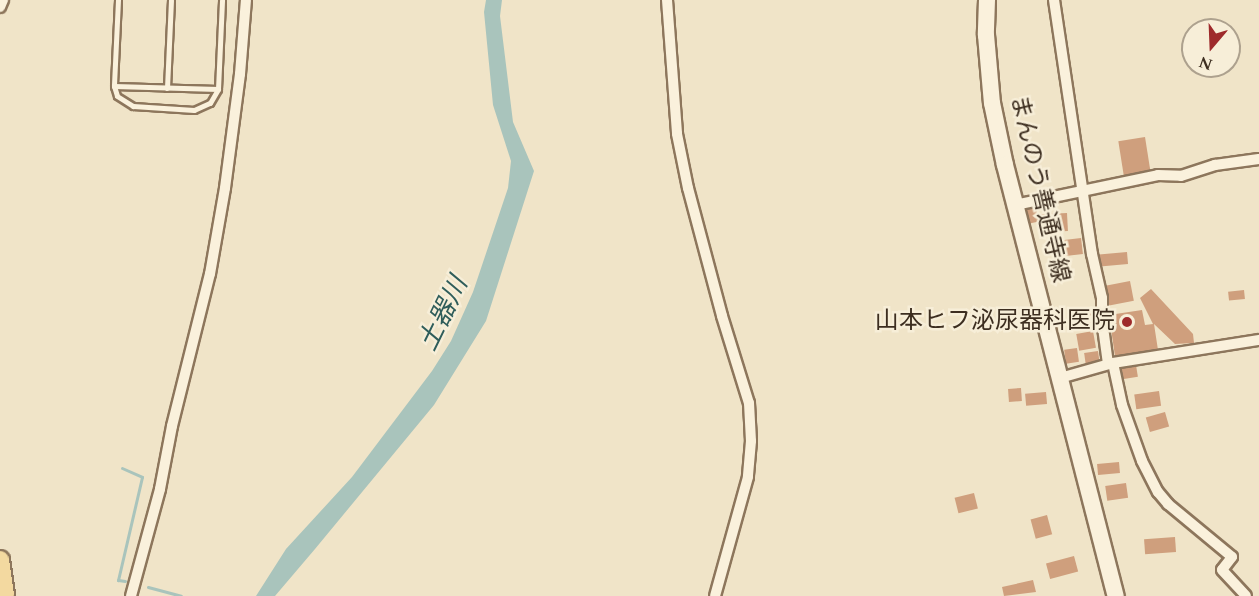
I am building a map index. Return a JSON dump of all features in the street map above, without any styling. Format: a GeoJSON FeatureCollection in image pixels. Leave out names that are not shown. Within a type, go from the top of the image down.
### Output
{"type":"FeatureCollection","features":[{"type":"Feature","properties":{"kind":"main road","name":"まんのう善通寺線"},"geometry":{"type":"LineString","coordinates":[[987,0],[986,35],[992,103],[1015,205],[1116,596]]}},
{"type":"Feature","properties":{"kind":"main road"},"geometry":{"type":"LineString","coordinates":[[0,560],[5,596]]}},
{"type":"Feature","properties":{"kind":"street"},"geometry":{"type":"LineString","coordinates":[[0,7],[3,0]]}},
{"type":"Feature","properties":{"kind":"street"},"geometry":{"type":"LineString","coordinates":[[131,596],[160,489],[172,426],[210,274],[239,85],[246,0]]}},
{"type":"Feature","properties":{"kind":"street"},"geometry":{"type":"LineString","coordinates":[[667,0],[678,134],[688,188],[722,316],[749,403],[752,441],[748,477],[715,596]]}},
{"type":"Feature","properties":{"kind":"street"},"geometry":{"type":"LineString","coordinates":[[1054,0],[1092,254],[1102,298],[1102,320],[1122,405],[1142,461],[1158,492],[1168,504],[1232,557],[1222,570],[1246,596]]}},
{"type":"Feature","properties":{"kind":"street"},"geometry":{"type":"LineString","coordinates":[[1015,205],[1158,175],[1181,176],[1215,165],[1259,159]]}},
{"type":"Feature","properties":{"kind":"street"},"geometry":{"type":"LineString","coordinates":[[1060,378],[1111,363],[1259,340]]}},
{"type":"Feature","properties":{"kind":"lane"},"geometry":{"type":"LineString","coordinates":[[118,0],[114,86],[117,96],[133,106],[194,110],[210,103],[218,89],[222,0]]}},
{"type":"Feature","properties":{"kind":"lane"},"geometry":{"type":"LineString","coordinates":[[167,88],[171,0]]}},
{"type":"Feature","properties":{"kind":"lane"},"geometry":{"type":"LineString","coordinates":[[114,86],[218,89]]}},
{"type":"Feature","properties":{"kind":"water"},"geometry":{"type":"Polygon","coordinates":[[[486,0],[502,0],[500,16],[513,122],[534,171],[486,321],[434,405],[315,549],[275,596],[256,596],[286,549],[352,477],[432,371],[451,341],[473,292],[508,188],[511,161],[493,105],[484,12],[486,0]]]}},
{"type":"Feature","properties":{"kind":"building"},"geometry":{"type":"Polygon","coordinates":[[[1145,137],[1151,174],[1124,178],[1118,141],[1145,137]]]}},
{"type":"Feature","properties":{"kind":"building"},"geometry":{"type":"Polygon","coordinates":[[[1035,203],[1039,222],[1028,224],[1024,205],[1035,203]]]}},
{"type":"Feature","properties":{"kind":"building"},"geometry":{"type":"Polygon","coordinates":[[[1067,213],[1068,231],[1042,232],[1041,214],[1067,213]]]}},
{"type":"Feature","properties":{"kind":"building"},"geometry":{"type":"Polygon","coordinates":[[[1081,238],[1083,254],[1064,256],[1062,240],[1081,238]]]}},
{"type":"Feature","properties":{"kind":"building"},"geometry":{"type":"Polygon","coordinates":[[[1127,252],[1128,264],[1100,266],[1099,254],[1127,252]]]}},
{"type":"Feature","properties":{"kind":"building"},"geometry":{"type":"Polygon","coordinates":[[[1130,281],[1134,301],[1109,305],[1105,286],[1130,281]]]}},
{"type":"Feature","properties":{"kind":"building","name":"山本ヒフ泌尿器科医院"},"geometry":{"type":"Polygon","coordinates":[[[1151,289],[1193,334],[1194,343],[1175,344],[1154,324],[1158,350],[1115,356],[1109,315],[1142,310],[1145,325],[1153,324],[1140,298],[1151,289]]]}},
{"type":"Feature","properties":{"kind":"building"},"geometry":{"type":"Polygon","coordinates":[[[1244,290],[1245,299],[1229,301],[1228,292],[1244,290]]]}},
{"type":"Feature","properties":{"kind":"building"},"geometry":{"type":"Polygon","coordinates":[[[1091,311],[1094,325],[1073,329],[1070,315],[1091,311]]]}},
{"type":"Feature","properties":{"kind":"building"},"geometry":{"type":"Polygon","coordinates":[[[1093,331],[1096,348],[1079,351],[1076,334],[1093,331]]]}},
{"type":"Feature","properties":{"kind":"building"},"geometry":{"type":"Polygon","coordinates":[[[1077,348],[1079,362],[1066,364],[1064,350],[1077,348]]]}},
{"type":"Feature","properties":{"kind":"building"},"geometry":{"type":"Polygon","coordinates":[[[1098,351],[1100,365],[1086,367],[1084,353],[1098,351]]]}},
{"type":"Feature","properties":{"kind":"building"},"geometry":{"type":"Polygon","coordinates":[[[1136,365],[1138,377],[1119,380],[1117,368],[1136,365]]]}},
{"type":"Feature","properties":{"kind":"building"},"geometry":{"type":"Polygon","coordinates":[[[1021,388],[1022,401],[1009,402],[1008,389],[1021,388]]]}},
{"type":"Feature","properties":{"kind":"building"},"geometry":{"type":"Polygon","coordinates":[[[1159,391],[1161,406],[1136,409],[1134,394],[1159,391]]]}},
{"type":"Feature","properties":{"kind":"building"},"geometry":{"type":"Polygon","coordinates":[[[1046,392],[1047,404],[1026,406],[1025,394],[1046,392]]]}},
{"type":"Feature","properties":{"kind":"building"},"geometry":{"type":"Polygon","coordinates":[[[1165,412],[1169,426],[1150,432],[1146,418],[1165,412]]]}},
{"type":"Feature","properties":{"kind":"building"},"geometry":{"type":"Polygon","coordinates":[[[1119,462],[1120,473],[1098,475],[1097,464],[1119,462]]]}},
{"type":"Feature","properties":{"kind":"building"},"geometry":{"type":"Polygon","coordinates":[[[1126,483],[1128,498],[1107,501],[1105,486],[1126,483]]]}},
{"type":"Feature","properties":{"kind":"building"},"geometry":{"type":"Polygon","coordinates":[[[974,493],[978,509],[958,513],[955,498],[974,493]]]}},
{"type":"Feature","properties":{"kind":"building"},"geometry":{"type":"Polygon","coordinates":[[[1047,515],[1052,534],[1036,539],[1031,519],[1047,515]]]}},
{"type":"Feature","properties":{"kind":"building"},"geometry":{"type":"Polygon","coordinates":[[[1175,537],[1176,552],[1145,554],[1144,539],[1175,537]]]}},
{"type":"Feature","properties":{"kind":"building"},"geometry":{"type":"Polygon","coordinates":[[[1074,556],[1078,571],[1050,579],[1046,564],[1074,556]]]}},
{"type":"Feature","properties":{"kind":"building"},"geometry":{"type":"Polygon","coordinates":[[[1033,580],[1036,592],[1004,596],[1002,587],[1033,580]]]}},
{"type":"Feature","properties":{"kind":"waterway"},"geometry":{"type":"LineString","coordinates":[[122,468],[142,477],[118,580],[125,581]]}},
{"type":"Feature","properties":{"kind":"waterway"},"geometry":{"type":"LineString","coordinates":[[148,587],[181,596]]}},
{"type":"Feature","properties":{"kind":"place","name":"山本ヒフ泌尿器科医院"},"geometry":{"type":"Point","coordinates":[1127,322]}},
{"type":"Feature","properties":{"kind":"water label","name":"土器川"},"geometry":{"type":"Point","coordinates":[444,314]}}]}
